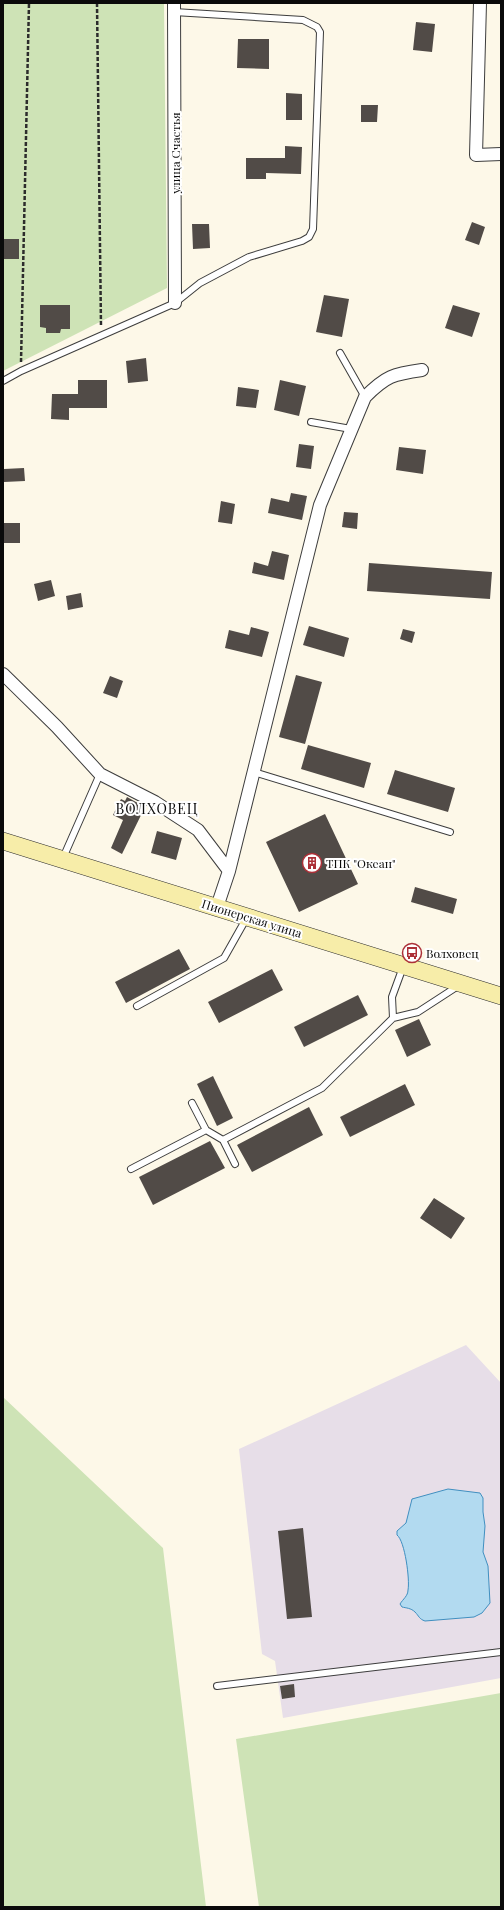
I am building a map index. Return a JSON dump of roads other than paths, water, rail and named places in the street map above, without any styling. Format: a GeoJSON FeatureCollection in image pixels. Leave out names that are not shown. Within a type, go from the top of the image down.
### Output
{"type":"FeatureCollection","features":[{"type":"Feature","properties":{"kind":"street"},"geometry":{"type":"LineString","coordinates":[[480,3],[476,155],[501,154]]}},
{"type":"Feature","properties":{"kind":"street","name":"улица Счастья"},"geometry":{"type":"LineString","coordinates":[[174,8],[175,303]]}},
{"type":"Feature","properties":{"kind":"street"},"geometry":{"type":"LineString","coordinates":[[216,907],[229,871],[320,505],[365,397],[377,385],[396,373],[422,370]]}},
{"type":"Feature","properties":{"kind":"street"},"geometry":{"type":"LineString","coordinates":[[3,674],[57,727],[100,774],[155,802],[198,830],[229,871]]}},
{"type":"Feature","properties":{"kind":"street","name":"Пионерская улица"},"geometry":{"type":"LineString","coordinates":[[3,841],[501,996]]}},
{"type":"Feature","properties":{"kind":"lane"},"geometry":{"type":"LineString","coordinates":[[3,381],[21,370],[175,303],[200,283],[249,257],[291,246],[309,237],[313,229],[320,32],[318,27],[303,20],[174,8]]}},
{"type":"Feature","properties":{"kind":"lane"},"geometry":{"type":"LineString","coordinates":[[340,353],[365,397]]}},
{"type":"Feature","properties":{"kind":"lane"},"geometry":{"type":"LineString","coordinates":[[311,422],[351,429]]}},
{"type":"Feature","properties":{"kind":"lane"},"geometry":{"type":"LineString","coordinates":[[254,772],[450,832]]}},
{"type":"Feature","properties":{"kind":"lane"},"geometry":{"type":"LineString","coordinates":[[63,859],[100,774]]}},
{"type":"Feature","properties":{"kind":"lane"},"geometry":{"type":"LineString","coordinates":[[137,1006],[224,958],[247,917]]}},
{"type":"Feature","properties":{"kind":"lane"},"geometry":{"type":"LineString","coordinates":[[393,1018],[392,997],[404,966]]}},
{"type":"Feature","properties":{"kind":"lane"},"geometry":{"type":"LineString","coordinates":[[223,1140],[322,1088],[393,1018],[418,1012],[461,984]]}},
{"type":"Feature","properties":{"kind":"lane"},"geometry":{"type":"LineString","coordinates":[[192,1102],[206,1130],[223,1140],[235,1164]]}},
{"type":"Feature","properties":{"kind":"lane"},"geometry":{"type":"LineString","coordinates":[[131,1169],[206,1130]]}},
{"type":"Feature","properties":{"kind":"lane"},"geometry":{"type":"LineString","coordinates":[[217,1686],[501,1652]]}},
{"type":"Feature","properties":{"kind":"water"},"geometry":{"type":"Polygon","coordinates":[[[448,1489],[480,1493],[483,1498],[485,1526],[483,1552],[488,1566],[490,1603],[482,1613],[474,1617],[425,1621],[416,1613],[408,1608],[402,1607],[400,1604],[408,1592],[408,1578],[405,1552],[397,1535],[397,1531],[406,1523],[412,1499],[448,1489]]]}},
{"type":"Feature","properties":{"kind":"place","name":"ТПК \"Океан\""},"geometry":{"type":"Point","coordinates":[312,863]}},
{"type":"Feature","properties":{"kind":"place","name":"Волховец"},"geometry":{"type":"Point","coordinates":[412,953]}},
{"type":"Feature","properties":{"kind":"district","name":"ВОЛХОВЕЦ"},"geometry":{"type":"Point","coordinates":[157,808]}}]}
